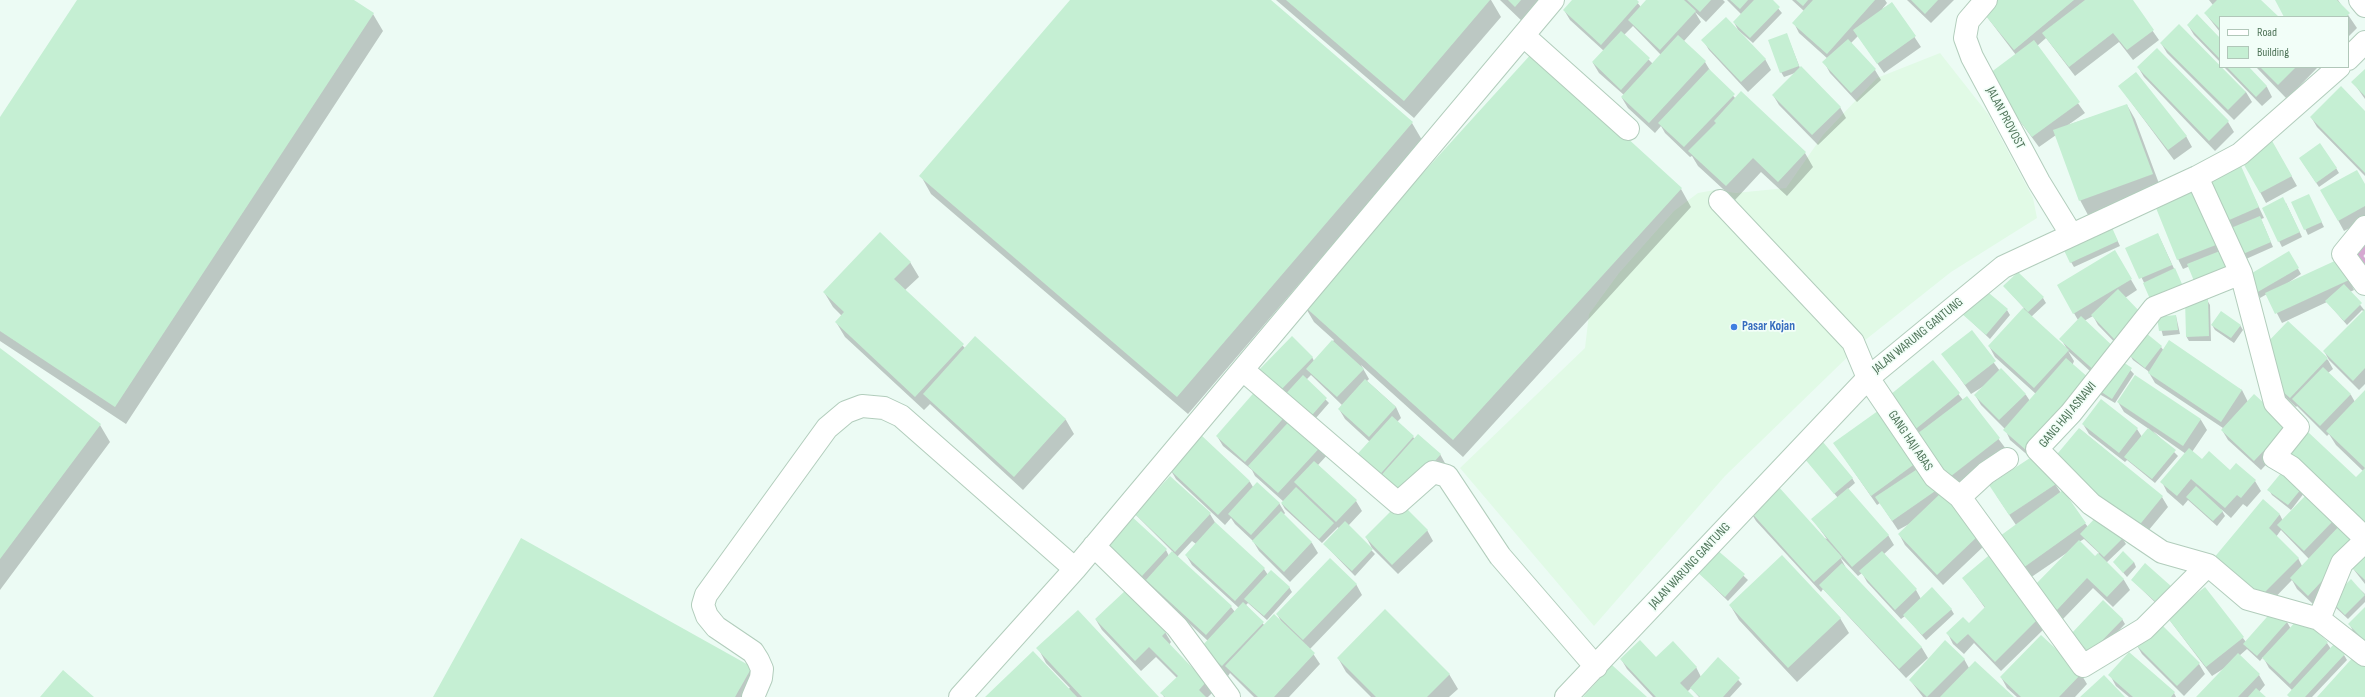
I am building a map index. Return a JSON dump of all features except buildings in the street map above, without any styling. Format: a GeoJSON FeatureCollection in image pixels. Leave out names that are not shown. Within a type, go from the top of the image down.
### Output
{"type":"FeatureCollection","features":[{"type":"Feature","properties":{"kind":"street"},"geometry":{"type":"LineString","coordinates":[[960,697],[1075,569],[1553,0]]}},
{"type":"Feature","properties":{"kind":"street","name":"JALAN PROVOST"},"geometry":{"type":"LineString","coordinates":[[1986,0],[1968,21],[1965,38],[1972,57],[2039,182],[2071,234]]}},
{"type":"Feature","properties":{"kind":"street"},"geometry":{"type":"LineString","coordinates":[[2360,0],[2365,6]]}},
{"type":"Feature","properties":{"kind":"street"},"geometry":{"type":"LineString","coordinates":[[1524,36],[1628,129]]}},
{"type":"Feature","properties":{"kind":"street","name":"JALAN WARUNG GANTUNG"},"geometry":{"type":"LineString","coordinates":[[1566,697],[1868,378],[2003,267],[2071,234],[2197,177],[2240,154],[2338,68]]}},
{"type":"Feature","properties":{"kind":"street"},"geometry":{"type":"LineString","coordinates":[[2197,177],[2241,273],[2275,403],[2298,427],[2274,457],[2291,466],[2365,540],[2342,564],[2318,619]]}},
{"type":"Feature","properties":{"kind":"street","name":"GANG HAJI ABAS"},"geometry":{"type":"LineString","coordinates":[[1720,201],[1853,342],[1868,378],[1935,477],[1960,496]]}},
{"type":"Feature","properties":{"kind":"street"},"geometry":{"type":"LineString","coordinates":[[2365,227],[2343,254],[2365,284]]}},
{"type":"Feature","properties":{"kind":"street","name":"GANG HAJI ASNAWI"},"geometry":{"type":"LineString","coordinates":[[2241,273],[2154,308],[2071,413],[2037,449],[2091,504],[2162,552],[2208,565],[2248,599],[2318,619],[2365,655]]}},
{"type":"Feature","properties":{"kind":"street"},"geometry":{"type":"LineString","coordinates":[[1243,370],[1398,503],[1433,472],[1447,476],[1500,556],[1596,667]]}},
{"type":"Feature","properties":{"kind":"street"},"geometry":{"type":"LineString","coordinates":[[753,697],[761,678],[762,669],[758,660],[752,652],[716,627],[707,616],[703,606],[706,595],[827,428],[846,412],[862,406],[884,408],[901,416],[1075,569]]}},
{"type":"Feature","properties":{"kind":"street"},"geometry":{"type":"LineString","coordinates":[[2007,458],[1986,473],[1960,496],[2083,666],[2144,629],[2208,565]]}},
{"type":"Feature","properties":{"kind":"street"},"geometry":{"type":"LineString","coordinates":[[1094,546],[1177,627],[1229,697]]}},
{"type":"Feature","properties":{"kind":"shaded area","name":"Pasar Kojan"},"geometry":{"type":"Polygon","coordinates":[[[1940,53],[1988,114],[2033,198],[2037,218],[1951,272],[1864,341],[1725,476],[1594,626],[1460,468],[1585,348],[1589,314],[1619,273],[1674,211],[1698,193],[1715,190],[1736,193],[1786,188],[1823,135],[1877,78],[1940,53]]]}},
{"type":"Feature","properties":{"kind":"waterway"},"geometry":{"type":"LineString","coordinates":[[2365,246],[2357,256],[2365,266]]}},
{"type":"Feature","properties":{"kind":"place","name":"Pasar Kojan"},"geometry":{"type":"Point","coordinates":[1734,327]}}]}
